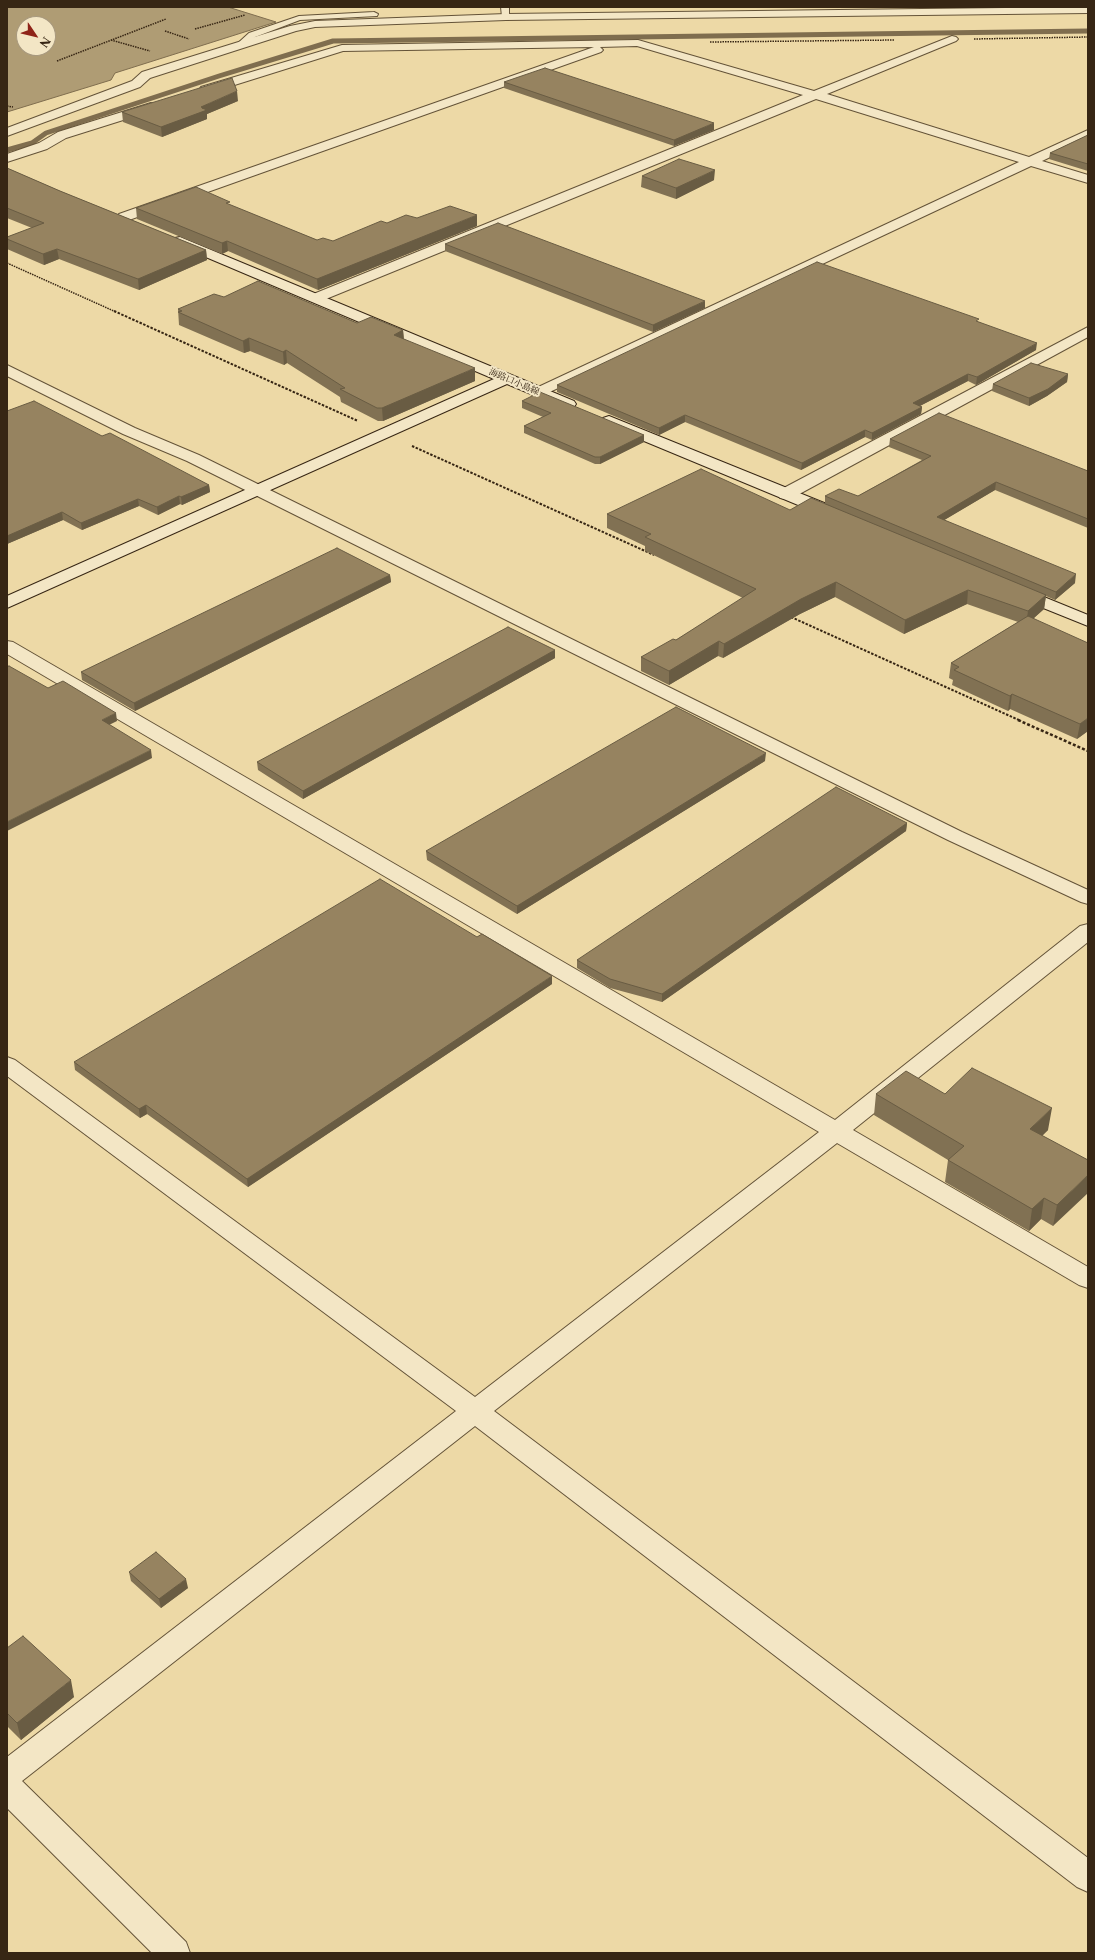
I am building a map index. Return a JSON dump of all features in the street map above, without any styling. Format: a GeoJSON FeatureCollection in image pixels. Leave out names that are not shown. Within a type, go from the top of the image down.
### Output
{"type":"FeatureCollection","features":[{"type":"Feature","properties":{"kind":"street"},"geometry":{"type":"LineString","coordinates":[[7,119],[294,28],[333,22],[506,12],[1088,10]]}},
{"type":"Feature","properties":{"kind":"street"},"geometry":{"type":"LineString","coordinates":[[316,298],[952,39]]}},
{"type":"Feature","properties":{"kind":"street"},"geometry":{"type":"LineString","coordinates":[[124,217],[613,44]]}},
{"type":"Feature","properties":{"kind":"street"},"geometry":{"type":"LineString","coordinates":[[190,95],[342,48],[646,44],[1088,179]]}},
{"type":"Feature","properties":{"kind":"street"},"geometry":{"type":"LineString","coordinates":[[7,132],[136,84],[146,75]]}},
{"type":"Feature","properties":{"kind":"street"},"geometry":{"type":"LineString","coordinates":[[7,158],[43,146],[62,135],[160,104]]}},
{"type":"Feature","properties":{"kind":"street"},"geometry":{"type":"LineString","coordinates":[[539,392],[1088,134]]}},
{"type":"Feature","properties":{"kind":"street"},"geometry":{"type":"LineString","coordinates":[[110,211],[145,226]]}},
{"type":"Feature","properties":{"kind":"street","name":"海路口小島線"},"geometry":{"type":"LineString","coordinates":[[166,235],[582,410]]}},
{"type":"Feature","properties":{"kind":"street"},"geometry":{"type":"LineString","coordinates":[[786,494],[1088,331]]}},
{"type":"Feature","properties":{"kind":"street"},"geometry":{"type":"LineString","coordinates":[[7,370],[129,431],[193,458],[955,836],[1088,898]]}},
{"type":"Feature","properties":{"kind":"street"},"geometry":{"type":"LineString","coordinates":[[7,603],[260,491],[506,379]]}},
{"type":"Feature","properties":{"kind":"street"},"geometry":{"type":"LineString","coordinates":[[597,416],[844,518]]}},
{"type":"Feature","properties":{"kind":"street"},"geometry":{"type":"LineString","coordinates":[[1002,584],[1088,621]]}},
{"type":"Feature","properties":{"kind":"street"},"geometry":{"type":"LineString","coordinates":[[7,646],[834,1132],[1088,1279]]}},
{"type":"Feature","properties":{"kind":"street"},"geometry":{"type":"LineString","coordinates":[[7,1775],[476,1412],[1088,931]]}},
{"type":"Feature","properties":{"kind":"street"},"geometry":{"type":"LineString","coordinates":[[7,1065],[476,1412],[1088,1877]]}},
{"type":"Feature","properties":{"kind":"street"},"geometry":{"type":"LineString","coordinates":[[7,1787],[174,1953]]}},
{"type":"Feature","properties":{"kind":"lane"},"geometry":{"type":"LineString","coordinates":[[241,44],[252,35],[300,18],[314,16],[374,14]]}},
{"type":"Feature","properties":{"kind":"path"},"geometry":{"type":"LineString","coordinates":[[195,29],[247,14]]}},
{"type":"Feature","properties":{"kind":"path"},"geometry":{"type":"LineString","coordinates":[[57,60],[166,19]]}},
{"type":"Feature","properties":{"kind":"path"},"geometry":{"type":"LineString","coordinates":[[165,31],[191,40]]}},
{"type":"Feature","properties":{"kind":"path"},"geometry":{"type":"LineString","coordinates":[[952,39],[1088,37]]}},
{"type":"Feature","properties":{"kind":"path"},"geometry":{"type":"LineString","coordinates":[[110,40],[154,52]]}},
{"type":"Feature","properties":{"kind":"path"},"geometry":{"type":"LineString","coordinates":[[707,42],[897,40]]}},
{"type":"Feature","properties":{"kind":"path"},"geometry":{"type":"LineString","coordinates":[[7,263],[661,558]]}},
{"type":"Feature","properties":{"kind":"path"},"geometry":{"type":"LineString","coordinates":[[784,614],[1088,752]]}},
{"type":"Feature","properties":{"kind":"shaded area"},"geometry":{"type":"Polygon","coordinates":[[[7,7],[228,7],[276,22],[115,73],[111,80],[7,112],[7,7]]]}},
{"type":"Feature","properties":{"kind":"building"},"geometry":{"type":"Polygon","coordinates":[[[545,68],[714,123],[674,140],[504,82],[545,68]]]}},
{"type":"Feature","properties":{"kind":"building"},"geometry":{"type":"Polygon","coordinates":[[[232,78],[237,91],[201,107],[207,110],[161,127],[122,112],[232,78]]]}},
{"type":"Feature","properties":{"kind":"building"},"geometry":{"type":"Polygon","coordinates":[[[1088,135],[1088,164],[1050,153],[1088,135]]]}},
{"type":"Feature","properties":{"kind":"building"},"geometry":{"type":"Polygon","coordinates":[[[679,159],[715,170],[676,188],[642,176],[679,159]]]}},
{"type":"Feature","properties":{"kind":"building"},"geometry":{"type":"Polygon","coordinates":[[[7,168],[206,250],[138,279],[57,249],[43,254],[7,239],[7,237],[44,223],[7,208],[7,168]]]}},
{"type":"Feature","properties":{"kind":"building"},"geometry":{"type":"Polygon","coordinates":[[[196,187],[230,202],[226,203],[317,240],[323,238],[333,241],[381,221],[387,223],[406,215],[417,218],[450,206],[477,215],[317,279],[227,241],[222,243],[136,208],[196,187]]]}},
{"type":"Feature","properties":{"kind":"building"},"geometry":{"type":"Polygon","coordinates":[[[498,223],[705,301],[653,325],[445,244],[498,223]]]}},
{"type":"Feature","properties":{"kind":"building"},"geometry":{"type":"Polygon","coordinates":[[[817,262],[979,319],[976,321],[1037,343],[977,377],[968,374],[913,403],[922,407],[872,433],[865,430],[802,463],[685,415],[659,428],[557,385],[817,262]]]}},
{"type":"Feature","properties":{"kind":"building"},"geometry":{"type":"Polygon","coordinates":[[[258,281],[357,323],[371,317],[403,330],[394,335],[475,368],[382,408],[377,408],[340,389],[345,388],[286,350],[283,352],[249,338],[243,341],[178,312],[182,311],[178,309],[214,294],[224,297],[258,281]]]}},
{"type":"Feature","properties":{"kind":"building"},"geometry":{"type":"Polygon","coordinates":[[[1031,363],[1068,374],[1048,389],[1029,398],[993,384],[1031,363]]]}},
{"type":"Feature","properties":{"kind":"building"},"geometry":{"type":"Polygon","coordinates":[[[540,392],[644,435],[600,457],[595,457],[524,426],[551,413],[522,401],[540,392]]]}},
{"type":"Feature","properties":{"kind":"building"},"geometry":{"type":"Polygon","coordinates":[[[34,401],[102,436],[110,433],[209,485],[181,497],[179,496],[157,507],[138,499],[81,523],[62,512],[7,536],[7,411],[34,401]]]}},
{"type":"Feature","properties":{"kind":"building"},"geometry":{"type":"Polygon","coordinates":[[[939,413],[1088,471],[1088,519],[996,482],[937,517],[1076,574],[1056,592],[825,496],[839,489],[858,496],[931,456],[890,439],[939,413]]]}},
{"type":"Feature","properties":{"kind":"building"},"geometry":{"type":"Polygon","coordinates":[[[701,469],[790,510],[811,498],[1046,595],[1028,611],[968,590],[905,620],[836,582],[801,599],[724,644],[719,641],[669,671],[641,657],[673,639],[676,640],[756,589],[645,537],[651,534],[607,514],[701,469]]]}},
{"type":"Feature","properties":{"kind":"building"},"geometry":{"type":"Polygon","coordinates":[[[337,548],[390,575],[134,703],[81,672],[337,548]]]}},
{"type":"Feature","properties":{"kind":"building"},"geometry":{"type":"Polygon","coordinates":[[[1028,616],[1088,643],[1088,718],[1080,724],[1012,694],[1010,696],[954,670],[959,667],[951,663],[1028,616]]]}},
{"type":"Feature","properties":{"kind":"building"},"geometry":{"type":"Polygon","coordinates":[[[508,627],[555,650],[303,791],[257,762],[508,627]]]}},
{"type":"Feature","properties":{"kind":"building"},"geometry":{"type":"Polygon","coordinates":[[[9,666],[48,688],[63,681],[116,713],[102,720],[151,750],[7,822],[7,667],[9,666]]]}},
{"type":"Feature","properties":{"kind":"building"},"geometry":{"type":"Polygon","coordinates":[[[676,707],[766,753],[517,906],[426,851],[676,707]]]}},
{"type":"Feature","properties":{"kind":"building"},"geometry":{"type":"Polygon","coordinates":[[[836,787],[907,823],[662,994],[610,979],[577,960],[836,787]]]}},
{"type":"Feature","properties":{"kind":"building"},"geometry":{"type":"Polygon","coordinates":[[[380,879],[477,937],[482,934],[552,976],[247,1179],[146,1105],[139,1109],[74,1062],[380,879]]]}},
{"type":"Feature","properties":{"kind":"building"},"geometry":{"type":"Polygon","coordinates":[[[972,1068],[1052,1108],[1030,1129],[1088,1160],[1088,1175],[1057,1205],[1044,1198],[1032,1209],[948,1160],[964,1146],[876,1094],[906,1071],[945,1094],[972,1068]]]}},
{"type":"Feature","properties":{"kind":"building"},"geometry":{"type":"Polygon","coordinates":[[[156,1552],[186,1579],[159,1599],[129,1572],[156,1552]]]}},
{"type":"Feature","properties":{"kind":"building"},"geometry":{"type":"Polygon","coordinates":[[[23,1636],[71,1680],[17,1723],[7,1713],[7,1648],[23,1636]]]}},
{"type":"Feature","properties":{"kind":"waterway"},"geometry":{"type":"LineString","coordinates":[[7,150],[32,143],[46,133],[219,76],[333,41],[1088,31]]}}]}
